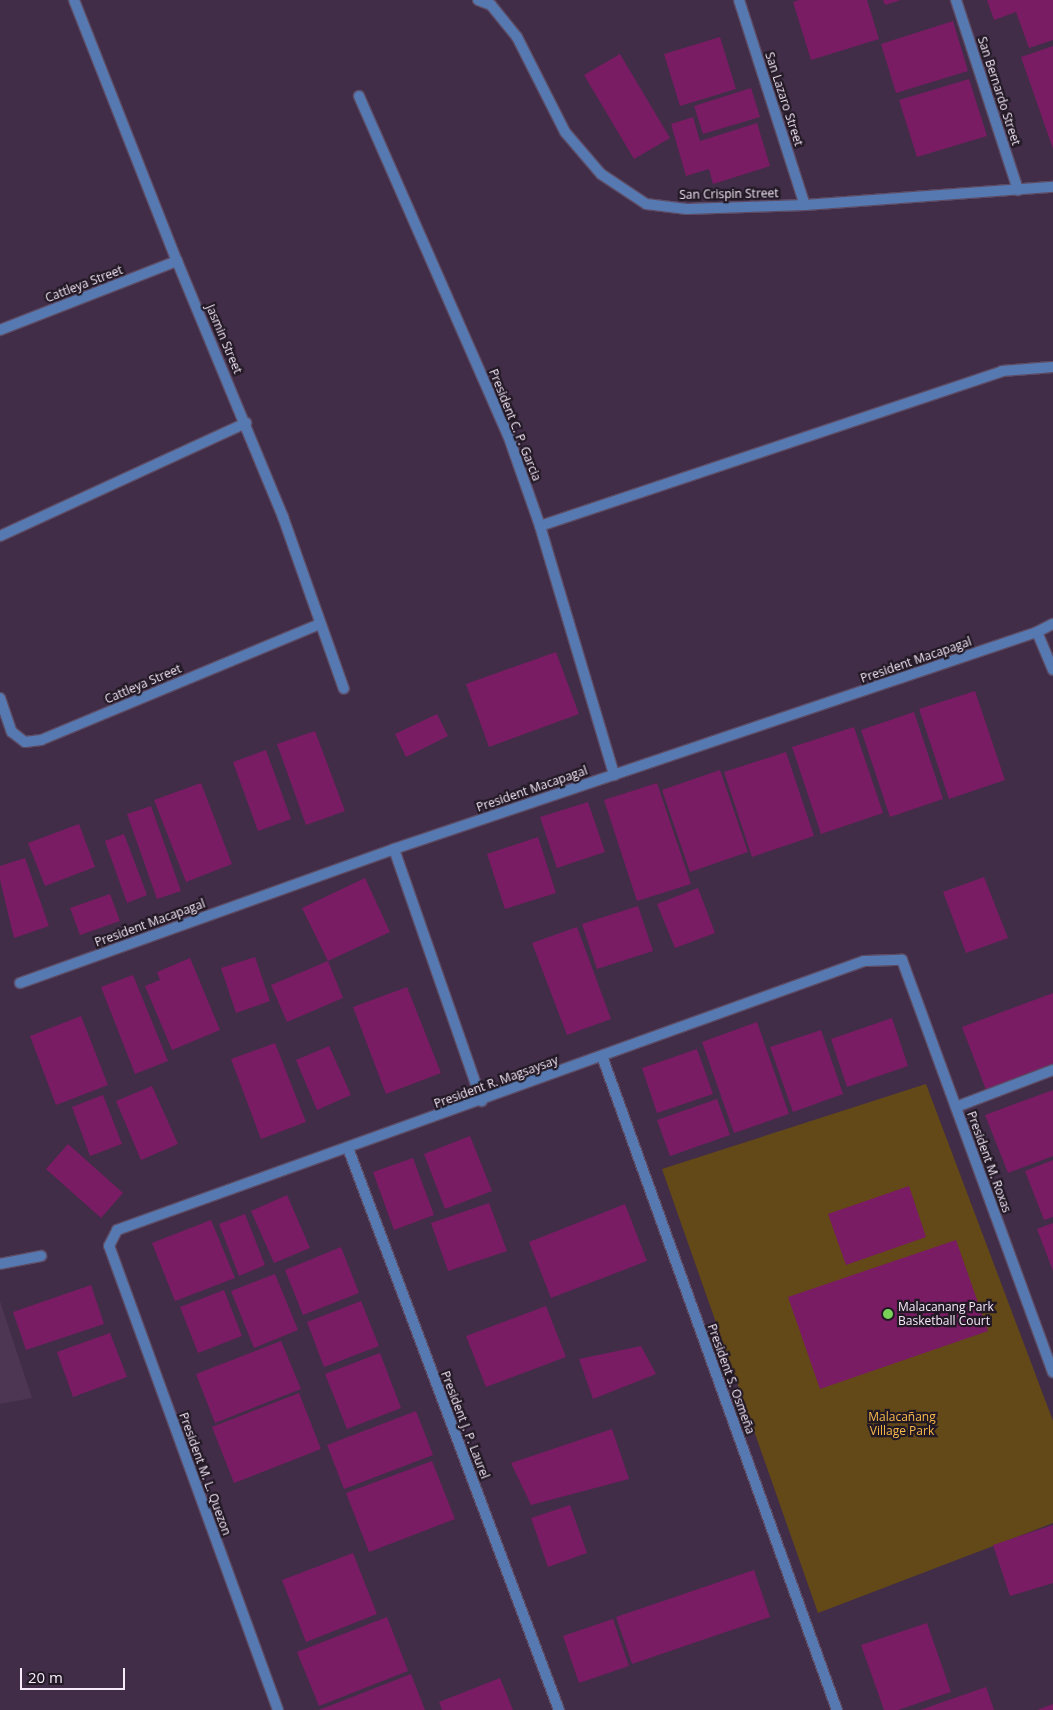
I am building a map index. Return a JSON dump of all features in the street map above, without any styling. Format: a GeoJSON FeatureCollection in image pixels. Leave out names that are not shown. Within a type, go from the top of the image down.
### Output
{"type":"FeatureCollection","features":[{"type":"Feature","properties":{"kind":"street","name":"Jasmin Street"},"geometry":{"type":"LineString","coordinates":[[74,0],[177,261],[246,423],[283,517],[319,624],[344,689]]}},
{"type":"Feature","properties":{"kind":"street","name":"San Crispin Street"},"geometry":{"type":"LineString","coordinates":[[478,0],[491,2],[517,37],[565,132],[601,174],[646,204],[687,209],[805,205],[1053,187]]}},
{"type":"Feature","properties":{"kind":"street","name":"San Lazaro Street"},"geometry":{"type":"LineString","coordinates":[[739,0],[805,205]]}},
{"type":"Feature","properties":{"kind":"street","name":"San Bernardo Street"},"geometry":{"type":"LineString","coordinates":[[956,0],[1018,190]]}},
{"type":"Feature","properties":{"kind":"street","name":"President C. P. Garcia"},"geometry":{"type":"LineString","coordinates":[[359,96],[508,435],[540,526],[614,774]]}},
{"type":"Feature","properties":{"kind":"street","name":"Cattleya Street"},"geometry":{"type":"LineString","coordinates":[[0,330],[177,261]]}},
{"type":"Feature","properties":{"kind":"street"},"geometry":{"type":"LineString","coordinates":[[540,526],[1002,371],[1053,367]]}},
{"type":"Feature","properties":{"kind":"street"},"geometry":{"type":"LineString","coordinates":[[0,536],[246,423]]}},
{"type":"Feature","properties":{"kind":"street","name":"Cattleya Street"},"geometry":{"type":"LineString","coordinates":[[0,698],[12,732],[25,742],[42,740],[319,624]]}},
{"type":"Feature","properties":{"kind":"street","name":"President Macapagal"},"geometry":{"type":"LineString","coordinates":[[20,983],[394,849],[1037,632],[1053,624]]}},
{"type":"Feature","properties":{"kind":"street"},"geometry":{"type":"LineString","coordinates":[[1037,632],[1053,670]]}},
{"type":"Feature","properties":{"kind":"street"},"geometry":{"type":"LineString","coordinates":[[394,849],[482,1101]]}},
{"type":"Feature","properties":{"kind":"street","name":"President R. Magsaysay"},"geometry":{"type":"LineString","coordinates":[[109,1246],[117,1230],[482,1101],[864,961],[902,960]]}},
{"type":"Feature","properties":{"kind":"street","name":"President M. Roxas"},"geometry":{"type":"LineString","coordinates":[[902,960],[1053,1372]]}},
{"type":"Feature","properties":{"kind":"street","name":"President S. Osmeña"},"geometry":{"type":"LineString","coordinates":[[602,1056],[837,1710]]}},
{"type":"Feature","properties":{"kind":"street"},"geometry":{"type":"LineString","coordinates":[[956,1107],[1053,1070]]}},
{"type":"Feature","properties":{"kind":"street","name":"President J. P. Laurel"},"geometry":{"type":"LineString","coordinates":[[348,1148],[559,1710]]}},
{"type":"Feature","properties":{"kind":"street","name":"President M. L. Quezon"},"geometry":{"type":"LineString","coordinates":[[109,1246],[278,1710]]}},
{"type":"Feature","properties":{"kind":"street"},"geometry":{"type":"LineString","coordinates":[[0,1264],[41,1256]]}},
{"type":"Feature","properties":{"kind":"shaded area"},"geometry":{"type":"Polygon","coordinates":[[[0,1301],[32,1398],[0,1404],[0,1301]]]}},
{"type":"Feature","properties":{"kind":"green space","name":"Malacañang Village Park"},"geometry":{"type":"Polygon","coordinates":[[[926,1084],[1053,1421],[1053,1523],[818,1613],[662,1169],[926,1084]]]}},
{"type":"Feature","properties":{"kind":"building"},"geometry":{"type":"Polygon","coordinates":[[[799,0],[867,0],[879,39],[811,60],[793,2],[799,0]]]}},
{"type":"Feature","properties":{"kind":"building"},"geometry":{"type":"Polygon","coordinates":[[[883,0],[901,0],[885,5],[883,0]]]}},
{"type":"Feature","properties":{"kind":"building"},"geometry":{"type":"Polygon","coordinates":[[[987,0],[1053,0],[1053,40],[1029,48],[1016,12],[994,20],[987,0]]]}},
{"type":"Feature","properties":{"kind":"building"},"geometry":{"type":"Polygon","coordinates":[[[953,21],[968,71],[896,93],[881,44],[953,21]]]}},
{"type":"Feature","properties":{"kind":"building"},"geometry":{"type":"Polygon","coordinates":[[[720,37],[736,89],[680,106],[664,54],[720,37]]]}},
{"type":"Feature","properties":{"kind":"building"},"geometry":{"type":"Polygon","coordinates":[[[1053,46],[1053,149],[1021,57],[1053,46]]]}},
{"type":"Feature","properties":{"kind":"building"},"geometry":{"type":"Polygon","coordinates":[[[620,54],[670,138],[634,159],[584,75],[620,54]]]}},
{"type":"Feature","properties":{"kind":"building"},"geometry":{"type":"Polygon","coordinates":[[[969,79],[987,136],[917,157],[899,100],[969,79]]]}},
{"type":"Feature","properties":{"kind":"building"},"geometry":{"type":"Polygon","coordinates":[[[751,88],[760,117],[703,134],[694,106],[751,88]]]}},
{"type":"Feature","properties":{"kind":"building"},"geometry":{"type":"Polygon","coordinates":[[[693,117],[700,141],[757,123],[770,166],[713,184],[709,169],[686,176],[671,124],[693,117]]]}},
{"type":"Feature","properties":{"kind":"building"},"geometry":{"type":"Polygon","coordinates":[[[556,652],[579,714],[489,747],[466,684],[556,652]]]}},
{"type":"Feature","properties":{"kind":"building"},"geometry":{"type":"Polygon","coordinates":[[[975,691],[1005,780],[949,799],[919,709],[975,691]]]}},
{"type":"Feature","properties":{"kind":"building"},"geometry":{"type":"Polygon","coordinates":[[[914,712],[943,799],[890,817],[861,730],[914,712]]]}},
{"type":"Feature","properties":{"kind":"building"},"geometry":{"type":"Polygon","coordinates":[[[437,714],[448,736],[406,757],[395,734],[437,714]]]}},
{"type":"Feature","properties":{"kind":"building"},"geometry":{"type":"Polygon","coordinates":[[[854,727],[883,813],[821,834],[792,747],[854,727]]]}},
{"type":"Feature","properties":{"kind":"building"},"geometry":{"type":"Polygon","coordinates":[[[315,731],[345,811],[306,825],[277,744],[315,731]]]}},
{"type":"Feature","properties":{"kind":"building"},"geometry":{"type":"Polygon","coordinates":[[[266,750],[291,819],[258,831],[233,762],[266,750]]]}},
{"type":"Feature","properties":{"kind":"building"},"geometry":{"type":"Polygon","coordinates":[[[786,752],[814,836],[752,857],[724,772],[786,752]]]}},
{"type":"Feature","properties":{"kind":"building"},"geometry":{"type":"Polygon","coordinates":[[[720,770],[748,852],[690,872],[662,790],[720,770]]]}},
{"type":"Feature","properties":{"kind":"building"},"geometry":{"type":"Polygon","coordinates":[[[201,783],[232,864],[186,882],[154,800],[201,783]]]}},
{"type":"Feature","properties":{"kind":"building"},"geometry":{"type":"Polygon","coordinates":[[[657,783],[691,884],[637,901],[604,800],[657,783]]]}},
{"type":"Feature","properties":{"kind":"building"},"geometry":{"type":"Polygon","coordinates":[[[588,802],[605,852],[557,868],[540,817],[588,802]]]}},
{"type":"Feature","properties":{"kind":"building"},"geometry":{"type":"Polygon","coordinates":[[[151,806],[181,891],[157,899],[127,814],[151,806]]]}},
{"type":"Feature","properties":{"kind":"building"},"geometry":{"type":"Polygon","coordinates":[[[79,824],[95,867],[45,886],[28,843],[79,824]]]}},
{"type":"Feature","properties":{"kind":"building"},"geometry":{"type":"Polygon","coordinates":[[[124,834],[147,895],[127,903],[105,841],[124,834]]]}},
{"type":"Feature","properties":{"kind":"building"},"geometry":{"type":"Polygon","coordinates":[[[538,837],[556,893],[505,909],[487,854],[538,837]]]}},
{"type":"Feature","properties":{"kind":"building"},"geometry":{"type":"Polygon","coordinates":[[[25,858],[49,926],[14,938],[0,880],[0,866],[25,858]]]}},
{"type":"Feature","properties":{"kind":"building"},"geometry":{"type":"Polygon","coordinates":[[[984,877],[1008,938],[966,953],[943,892],[984,877]]]}},
{"type":"Feature","properties":{"kind":"building"},"geometry":{"type":"Polygon","coordinates":[[[365,878],[390,932],[328,961],[302,908],[365,878]]]}},
{"type":"Feature","properties":{"kind":"building"},"geometry":{"type":"Polygon","coordinates":[[[698,888],[715,933],[675,948],[657,904],[698,888]]]}},
{"type":"Feature","properties":{"kind":"building"},"geometry":{"type":"Polygon","coordinates":[[[110,894],[120,921],[80,935],[70,908],[110,894]]]}},
{"type":"Feature","properties":{"kind":"building"},"geometry":{"type":"Polygon","coordinates":[[[638,906],[653,951],[597,969],[582,924],[638,906]]]}},
{"type":"Feature","properties":{"kind":"building"},"geometry":{"type":"Polygon","coordinates":[[[577,927],[611,1019],[567,1035],[532,943],[577,927]]]}},
{"type":"Feature","properties":{"kind":"building"},"geometry":{"type":"Polygon","coordinates":[[[255,957],[270,1001],[236,1013],[221,968],[255,957]]]}},
{"type":"Feature","properties":{"kind":"building"},"geometry":{"type":"Polygon","coordinates":[[[190,958],[220,1030],[172,1050],[145,986],[160,980],[157,972],[190,958]]]}},
{"type":"Feature","properties":{"kind":"building"},"geometry":{"type":"Polygon","coordinates":[[[328,961],[343,998],[287,1022],[271,985],[328,961]]]}},
{"type":"Feature","properties":{"kind":"building"},"geometry":{"type":"Polygon","coordinates":[[[133,975],[168,1061],[135,1074],[101,987],[133,975]]]}},
{"type":"Feature","properties":{"kind":"building"},"geometry":{"type":"Polygon","coordinates":[[[407,987],[441,1073],[386,1094],[353,1007],[407,987]]]}},
{"type":"Feature","properties":{"kind":"building"},"geometry":{"type":"Polygon","coordinates":[[[1053,993],[1053,1065],[986,1090],[962,1027],[1053,993]]]}},
{"type":"Feature","properties":{"kind":"building"},"geometry":{"type":"Polygon","coordinates":[[[81,1016],[108,1085],[56,1105],[30,1036],[81,1016]]]}},
{"type":"Feature","properties":{"kind":"building"},"geometry":{"type":"Polygon","coordinates":[[[892,1018],[908,1066],[847,1087],[831,1039],[892,1018]]]}},
{"type":"Feature","properties":{"kind":"building"},"geometry":{"type":"Polygon","coordinates":[[[757,1022],[789,1114],[734,1133],[702,1042],[757,1022]]]}},
{"type":"Feature","properties":{"kind":"building"},"geometry":{"type":"Polygon","coordinates":[[[821,1030],[843,1094],[793,1112],[770,1047],[821,1030]]]}},
{"type":"Feature","properties":{"kind":"building"},"geometry":{"type":"Polygon","coordinates":[[[275,1043],[306,1122],[261,1139],[231,1059],[275,1043]]]}},
{"type":"Feature","properties":{"kind":"building"},"geometry":{"type":"Polygon","coordinates":[[[329,1046],[351,1095],[317,1110],[296,1060],[329,1046]]]}},
{"type":"Feature","properties":{"kind":"building"},"geometry":{"type":"Polygon","coordinates":[[[697,1049],[713,1094],[657,1113],[642,1068],[697,1049]]]}},
{"type":"Feature","properties":{"kind":"building"},"geometry":{"type":"Polygon","coordinates":[[[152,1086],[178,1144],[141,1160],[116,1101],[152,1086]]]}},
{"type":"Feature","properties":{"kind":"building"},"geometry":{"type":"Polygon","coordinates":[[[1053,1090],[1053,1156],[1008,1173],[985,1115],[1053,1090]]]}},
{"type":"Feature","properties":{"kind":"building"},"geometry":{"type":"Polygon","coordinates":[[[103,1095],[122,1144],[90,1156],[72,1107],[103,1095]]]}},
{"type":"Feature","properties":{"kind":"building"},"geometry":{"type":"Polygon","coordinates":[[[717,1099],[730,1135],[670,1156],[657,1120],[717,1099]]]}},
{"type":"Feature","properties":{"kind":"building"},"geometry":{"type":"Polygon","coordinates":[[[470,1136],[492,1191],[445,1209],[424,1154],[470,1136]]]}},
{"type":"Feature","properties":{"kind":"building"},"geometry":{"type":"Polygon","coordinates":[[[68,1144],[123,1193],[101,1218],[46,1169],[68,1144]]]}},
{"type":"Feature","properties":{"kind":"building"},"geometry":{"type":"Polygon","coordinates":[[[413,1158],[434,1215],[394,1230],[373,1172],[413,1158]]]}},
{"type":"Feature","properties":{"kind":"building"},"geometry":{"type":"Polygon","coordinates":[[[1053,1160],[1053,1217],[1044,1220],[1025,1171],[1053,1160]]]}},
{"type":"Feature","properties":{"kind":"building"},"geometry":{"type":"Polygon","coordinates":[[[909,1186],[926,1237],[846,1265],[828,1214],[909,1186]]]}},
{"type":"Feature","properties":{"kind":"building"},"geometry":{"type":"Polygon","coordinates":[[[287,1195],[310,1248],[274,1263],[251,1211],[287,1195]]]}},
{"type":"Feature","properties":{"kind":"building"},"geometry":{"type":"Polygon","coordinates":[[[489,1203],[507,1251],[448,1271],[431,1223],[489,1203]]]}},
{"type":"Feature","properties":{"kind":"building"},"geometry":{"type":"Polygon","coordinates":[[[625,1204],[647,1261],[551,1298],[529,1242],[625,1204]]]}},
{"type":"Feature","properties":{"kind":"building"},"geometry":{"type":"Polygon","coordinates":[[[245,1214],[265,1265],[239,1276],[219,1224],[245,1214]]]}},
{"type":"Feature","properties":{"kind":"building"},"geometry":{"type":"Polygon","coordinates":[[[211,1220],[235,1278],[175,1301],[152,1243],[211,1220]]]}},
{"type":"Feature","properties":{"kind":"building"},"geometry":{"type":"Polygon","coordinates":[[[1053,1223],[1053,1271],[1037,1229],[1053,1223]]]}},
{"type":"Feature","properties":{"kind":"building","name":"Malacanang Park Basketball Court"},"geometry":{"type":"Polygon","coordinates":[[[956,1240],[988,1331],[820,1389],[788,1297],[956,1240]]]}},
{"type":"Feature","properties":{"kind":"building"},"geometry":{"type":"Polygon","coordinates":[[[341,1247],[359,1293],[303,1315],[285,1270],[341,1247]]]}},
{"type":"Feature","properties":{"kind":"building"},"geometry":{"type":"Polygon","coordinates":[[[275,1274],[298,1330],[254,1348],[231,1291],[275,1274]]]}},
{"type":"Feature","properties":{"kind":"building"},"geometry":{"type":"Polygon","coordinates":[[[91,1285],[104,1324],[26,1350],[13,1312],[91,1285]]]}},
{"type":"Feature","properties":{"kind":"building"},"geometry":{"type":"Polygon","coordinates":[[[224,1290],[242,1336],[198,1353],[180,1307],[224,1290]]]}},
{"type":"Feature","properties":{"kind":"building"},"geometry":{"type":"Polygon","coordinates":[[[361,1301],[379,1346],[324,1367],[307,1322],[361,1301]]]}},
{"type":"Feature","properties":{"kind":"building"},"geometry":{"type":"Polygon","coordinates":[[[546,1306],[566,1357],[486,1387],[466,1336],[546,1306]]]}},
{"type":"Feature","properties":{"kind":"building"},"geometry":{"type":"Polygon","coordinates":[[[110,1333],[127,1377],[73,1397],[57,1352],[110,1333]]]}},
{"type":"Feature","properties":{"kind":"building"},"geometry":{"type":"Polygon","coordinates":[[[281,1341],[301,1389],[215,1423],[196,1374],[281,1341]]]}},
{"type":"Feature","properties":{"kind":"building"},"geometry":{"type":"Polygon","coordinates":[[[641,1346],[656,1374],[593,1399],[579,1359],[641,1346]]]}},
{"type":"Feature","properties":{"kind":"building"},"geometry":{"type":"Polygon","coordinates":[[[380,1353],[401,1408],[347,1429],[325,1374],[380,1353]]]}},
{"type":"Feature","properties":{"kind":"building"},"geometry":{"type":"Polygon","coordinates":[[[299,1393],[321,1449],[234,1483],[212,1427],[299,1393]]]}},
{"type":"Feature","properties":{"kind":"building"},"geometry":{"type":"Polygon","coordinates":[[[416,1411],[433,1455],[344,1489],[327,1445],[416,1411]]]}},
{"type":"Feature","properties":{"kind":"building"},"geometry":{"type":"Polygon","coordinates":[[[612,1429],[629,1479],[531,1505],[511,1463],[612,1429]]]}},
{"type":"Feature","properties":{"kind":"building"},"geometry":{"type":"Polygon","coordinates":[[[432,1461],[455,1519],[369,1552],[346,1493],[432,1461]]]}},
{"type":"Feature","properties":{"kind":"building"},"geometry":{"type":"Polygon","coordinates":[[[570,1505],[587,1553],[548,1567],[531,1518],[570,1505]]]}},
{"type":"Feature","properties":{"kind":"building"},"geometry":{"type":"Polygon","coordinates":[[[1053,1525],[1053,1583],[1010,1596],[993,1545],[1053,1525]]]}},
{"type":"Feature","properties":{"kind":"building"},"geometry":{"type":"Polygon","coordinates":[[[353,1553],[377,1614],[306,1642],[282,1580],[353,1553]]]}},
{"type":"Feature","properties":{"kind":"building"},"geometry":{"type":"Polygon","coordinates":[[[754,1570],[770,1617],[632,1664],[616,1617],[754,1570]]]}},
{"type":"Feature","properties":{"kind":"building"},"geometry":{"type":"Polygon","coordinates":[[[387,1617],[408,1671],[319,1706],[297,1652],[387,1617]]]}},
{"type":"Feature","properties":{"kind":"building"},"geometry":{"type":"Polygon","coordinates":[[[613,1619],[629,1666],[579,1683],[563,1636],[613,1619]]]}},
{"type":"Feature","properties":{"kind":"building"},"geometry":{"type":"Polygon","coordinates":[[[927,1623],[951,1692],[898,1710],[884,1710],[861,1645],[927,1623]]]}},
{"type":"Feature","properties":{"kind":"building"},"geometry":{"type":"Polygon","coordinates":[[[411,1674],[425,1710],[319,1710],[411,1674]]]}},
{"type":"Feature","properties":{"kind":"building"},"geometry":{"type":"Polygon","coordinates":[[[500,1678],[513,1710],[442,1710],[439,1702],[500,1678]]]}},
{"type":"Feature","properties":{"kind":"building"},"geometry":{"type":"Polygon","coordinates":[[[986,1687],[994,1710],[920,1710],[986,1687]]]}},
{"type":"Feature","properties":{"kind":"building"},"geometry":{"type":"Polygon","coordinates":[[[1053,1704],[1053,1710],[1037,1710],[1053,1704]]]}},
{"type":"Feature","properties":{"kind":"place","name":"Malacanang Park Basketball Court"},"geometry":{"type":"Point","coordinates":[888,1314]}}]}
